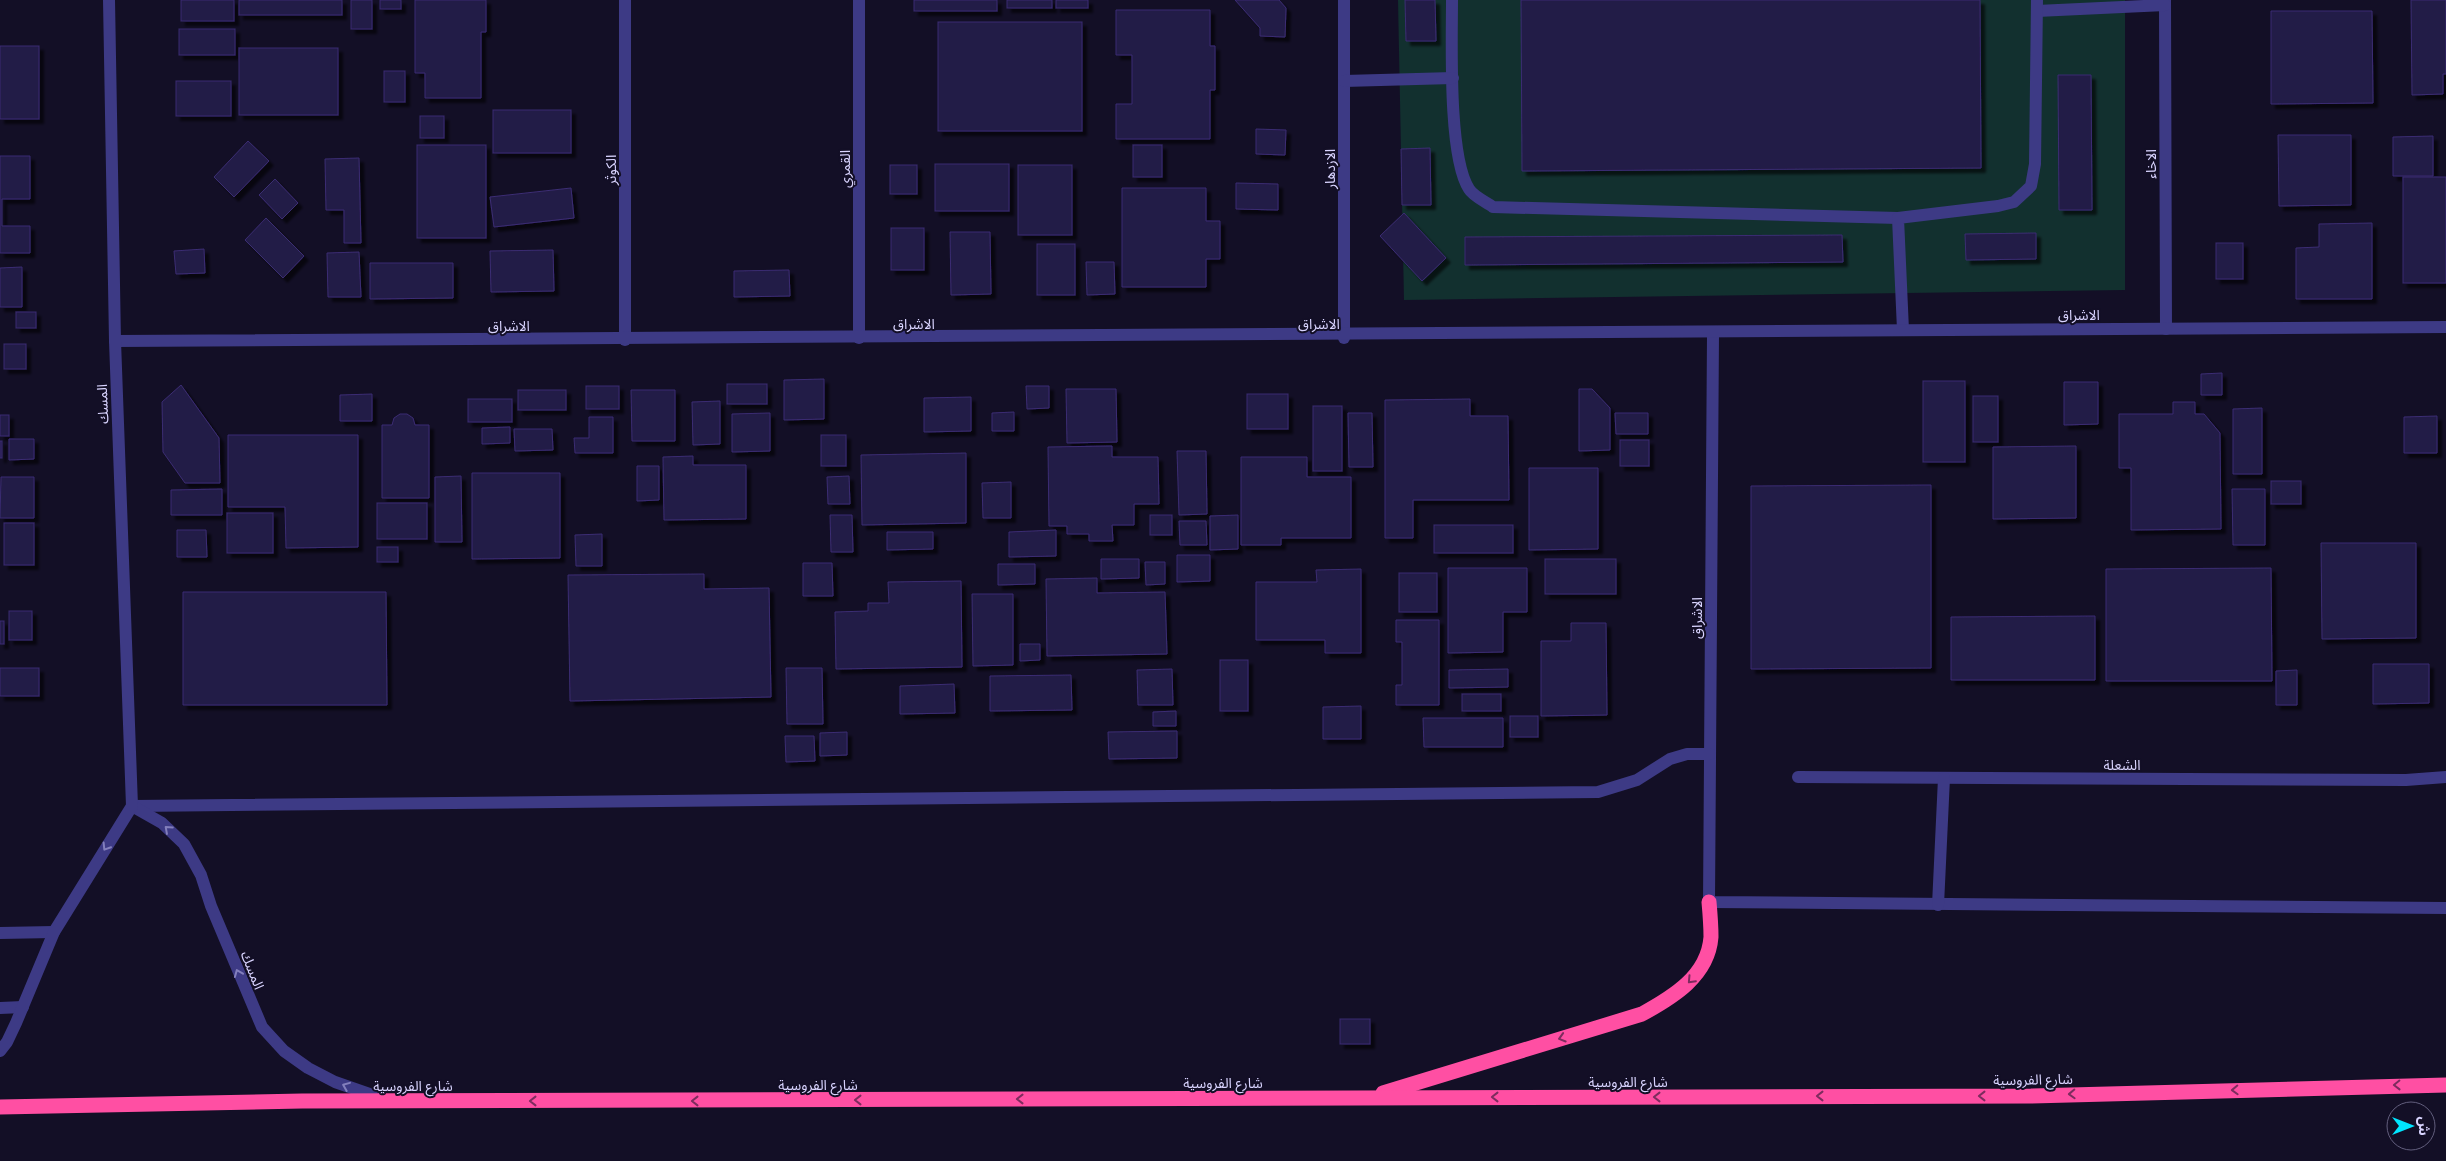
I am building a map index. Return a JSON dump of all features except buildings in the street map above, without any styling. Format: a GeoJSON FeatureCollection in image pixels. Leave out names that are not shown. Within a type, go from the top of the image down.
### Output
{"type":"FeatureCollection","features":[{"type":"Feature","properties":{"kind":"highway"},"geometry":{"type":"LineString","coordinates":[[1368,1098],[1642,1014],[1684,987],[1700,970],[1708,954],[1711,937],[1710,902]]}},
{"type":"Feature","properties":{"kind":"highway","name":"شارع الفروسية"},"geometry":{"type":"LineString","coordinates":[[0,1107],[392,1101],[2021,1096],[2446,1085]]}},
{"type":"Feature","properties":{"kind":"street","name":"المسك"},"geometry":{"type":"LineString","coordinates":[[109,0],[115,341],[132,806],[162,823],[184,844],[201,875],[211,906],[262,1028],[284,1051],[308,1068],[363,1093],[392,1101]]}},
{"type":"Feature","properties":{"kind":"street","name":"الكوثر"},"geometry":{"type":"LineString","coordinates":[[625,0],[625,340]]}},
{"type":"Feature","properties":{"kind":"street","name":"القمري"},"geometry":{"type":"LineString","coordinates":[[859,0],[859,338]]}},
{"type":"Feature","properties":{"kind":"street","name":"الازدهار"},"geometry":{"type":"LineString","coordinates":[[1344,0],[1344,338]]}},
{"type":"Feature","properties":{"kind":"street"},"geometry":{"type":"LineString","coordinates":[[1452,0],[1453,78],[1459,164],[1469,190],[1493,207],[1898,218],[1998,206],[2014,202],[2031,186],[2035,164],[2037,6],[2165,2]]}},
{"type":"Feature","properties":{"kind":"street","name":"الاخاء"},"geometry":{"type":"LineString","coordinates":[[2165,2],[2166,328]]}},
{"type":"Feature","properties":{"kind":"street"},"geometry":{"type":"LineString","coordinates":[[1344,81],[1453,78]]}},
{"type":"Feature","properties":{"kind":"street"},"geometry":{"type":"LineString","coordinates":[[1898,218],[1904,330]]}},
{"type":"Feature","properties":{"kind":"street","name":"الاشراق"},"geometry":{"type":"LineString","coordinates":[[115,341],[1344,338],[1713,335],[1904,330],[2446,327]]}},
{"type":"Feature","properties":{"kind":"street","name":"الاشراق"},"geometry":{"type":"LineString","coordinates":[[1710,902],[1713,335]]}},
{"type":"Feature","properties":{"kind":"street"},"geometry":{"type":"LineString","coordinates":[[0,1051],[7,1042],[23,1007],[54,932],[132,806],[1598,792],[1618,788],[1637,780],[1670,759],[1687,754],[1710,754]]}},
{"type":"Feature","properties":{"kind":"street","name":"الشعلة"},"geometry":{"type":"LineString","coordinates":[[1798,777],[2406,780],[2446,777]]}},
{"type":"Feature","properties":{"kind":"street"},"geometry":{"type":"LineString","coordinates":[[1938,905],[1944,778]]}},
{"type":"Feature","properties":{"kind":"street"},"geometry":{"type":"LineString","coordinates":[[1710,902],[2446,908]]}},
{"type":"Feature","properties":{"kind":"street"},"geometry":{"type":"LineString","coordinates":[[0,933],[54,932]]}},
{"type":"Feature","properties":{"kind":"street"},"geometry":{"type":"LineString","coordinates":[[0,1008],[23,1007]]}},
{"type":"Feature","properties":{"kind":"green space"},"geometry":{"type":"Polygon","coordinates":[[[1398,0],[2125,0],[2125,290],[1404,300],[1398,0]]]}}]}
